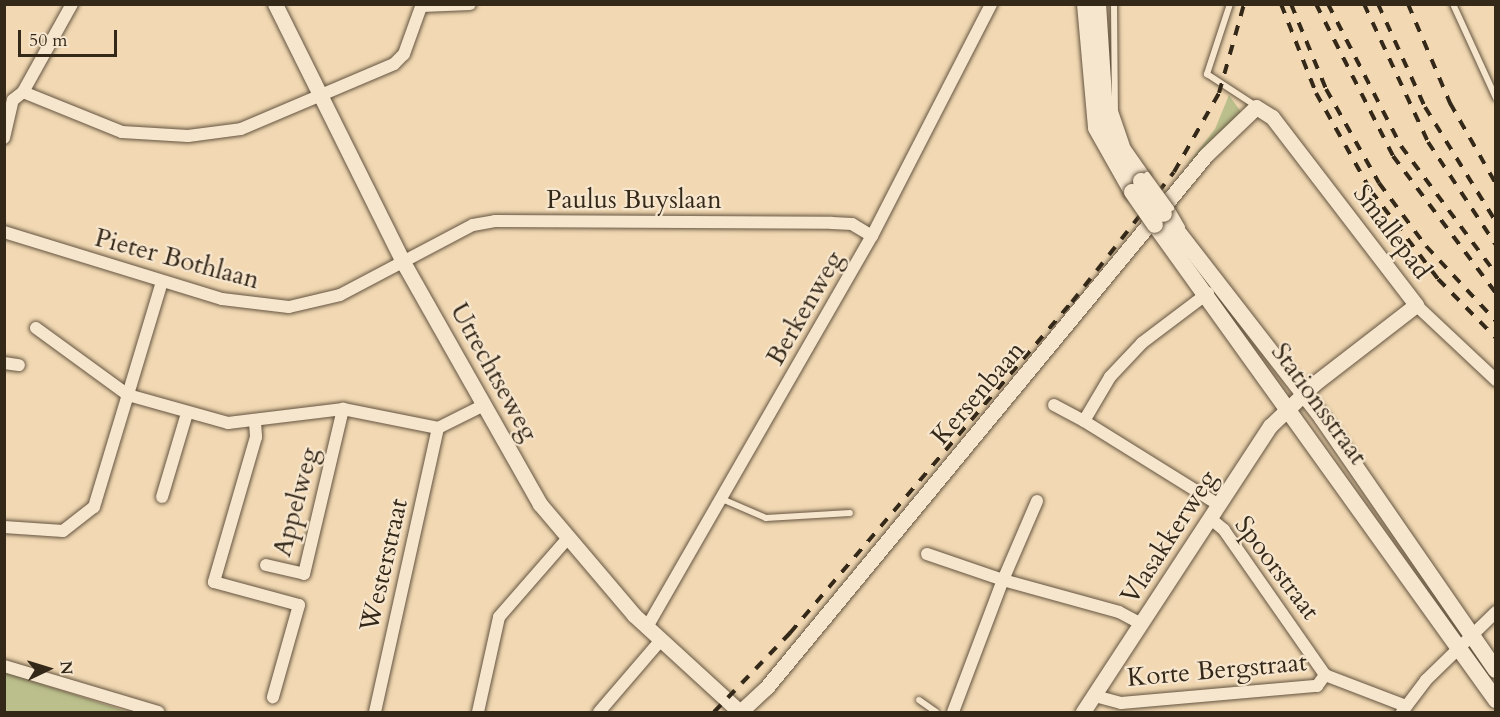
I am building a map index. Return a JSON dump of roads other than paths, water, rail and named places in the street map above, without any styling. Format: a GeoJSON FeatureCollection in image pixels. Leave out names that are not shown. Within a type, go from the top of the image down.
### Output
{"type":"FeatureCollection","features":[{"type":"Feature","properties":{"kind":"main road"},"geometry":{"type":"LineString","coordinates":[[1085,4],[1096,129],[1140,183]]}},
{"type":"Feature","properties":{"kind":"main road"},"geometry":{"type":"LineString","coordinates":[[1098,4],[1102,90],[1117,144],[1140,183]]}},
{"type":"Feature","properties":{"kind":"main road","name":"Stationsstraat"},"geometry":{"type":"LineString","coordinates":[[1140,183],[1163,216],[1208,294],[1496,700]]}},
{"type":"Feature","properties":{"kind":"main road","name":"Stationsstraat"},"geometry":{"type":"LineString","coordinates":[[1163,216],[1188,244],[1303,393],[1496,670]]}},
{"type":"Feature","properties":{"kind":"street"},"geometry":{"type":"LineString","coordinates":[[4,138],[13,97],[72,4]]}},
{"type":"Feature","properties":{"kind":"street","name":"Utrechtseweg"},"geometry":{"type":"LineString","coordinates":[[275,4],[403,262],[482,406],[567,539],[647,627],[740,712]]}},
{"type":"Feature","properties":{"kind":"street"},"geometry":{"type":"LineString","coordinates":[[13,97],[122,132],[188,136],[241,129],[394,64],[404,54],[422,5],[470,4]]}},
{"type":"Feature","properties":{"kind":"street","name":"Berkenweg"},"geometry":{"type":"LineString","coordinates":[[647,627],[872,236],[991,4]]}},
{"type":"Feature","properties":{"kind":"street","name":"Smallepad"},"geometry":{"type":"LineString","coordinates":[[1257,107],[1302,151],[1416,305],[1496,380]]}},
{"type":"Feature","properties":{"kind":"street","name":"Kersenbaan"},"geometry":{"type":"LineString","coordinates":[[740,712],[766,688],[1206,155],[1257,107]]}},
{"type":"Feature","properties":{"kind":"street","name":"Paulus Buyslaan"},"geometry":{"type":"LineString","coordinates":[[403,262],[473,225],[495,221],[832,223],[852,224],[872,236]]}},
{"type":"Feature","properties":{"kind":"street","name":"Pieter Bothlaan"},"geometry":{"type":"LineString","coordinates":[[4,232],[222,299],[289,307],[340,295],[403,262]]}},
{"type":"Feature","properties":{"kind":"street"},"geometry":{"type":"LineString","coordinates":[[4,527],[48,534],[84,518],[94,507],[162,282]]}},
{"type":"Feature","properties":{"kind":"street"},"geometry":{"type":"LineString","coordinates":[[1084,421],[1110,377],[1142,343],[1208,294]]}},
{"type":"Feature","properties":{"kind":"street","name":"Vlasakkerweg"},"geometry":{"type":"LineString","coordinates":[[1083,712],[1219,505],[1289,406],[1416,305]]}},
{"type":"Feature","properties":{"kind":"street","name":"Appelweg"},"geometry":{"type":"LineString","coordinates":[[36,328],[128,395],[187,413],[228,423],[255,422],[344,408],[438,428]]}},
{"type":"Feature","properties":{"kind":"street"},"geometry":{"type":"LineString","coordinates":[[4,363],[19,365]]}},
{"type":"Feature","properties":{"kind":"street","name":"Spoorstraat"},"geometry":{"type":"LineString","coordinates":[[1054,405],[1084,421],[1123,448],[1219,505]]}},
{"type":"Feature","properties":{"kind":"street"},"geometry":{"type":"LineString","coordinates":[[438,428],[482,406]]}},
{"type":"Feature","properties":{"kind":"street","name":"Appelweg"},"geometry":{"type":"LineString","coordinates":[[266,564],[304,574],[344,408]]}},
{"type":"Feature","properties":{"kind":"street"},"geometry":{"type":"LineString","coordinates":[[162,497],[187,413]]}},
{"type":"Feature","properties":{"kind":"street"},"geometry":{"type":"LineString","coordinates":[[255,422],[256,437],[214,582],[299,605],[273,698]]}},
{"type":"Feature","properties":{"kind":"street","name":"Westerstraat"},"geometry":{"type":"LineString","coordinates":[[375,712],[438,428]]}},
{"type":"Feature","properties":{"kind":"street"},"geometry":{"type":"LineString","coordinates":[[953,712],[1003,580],[1037,501]]}},
{"type":"Feature","properties":{"kind":"street","name":"Spoorstraat"},"geometry":{"type":"LineString","coordinates":[[1211,519],[1224,530],[1325,675]]}},
{"type":"Feature","properties":{"kind":"street"},"geometry":{"type":"LineString","coordinates":[[478,712],[498,617],[567,539]]}},
{"type":"Feature","properties":{"kind":"street"},"geometry":{"type":"LineString","coordinates":[[927,554],[1003,580],[1119,612],[1142,624]]}},
{"type":"Feature","properties":{"kind":"street"},"geometry":{"type":"LineString","coordinates":[[1404,709],[1445,663],[1492,616]]}},
{"type":"Feature","properties":{"kind":"street"},"geometry":{"type":"LineString","coordinates":[[599,712],[661,640]]}},
{"type":"Feature","properties":{"kind":"street"},"geometry":{"type":"LineString","coordinates":[[4,666],[158,712]]}},
{"type":"Feature","properties":{"kind":"street","name":"Korte Bergstraat"},"geometry":{"type":"LineString","coordinates":[[1095,696],[1121,703],[1317,686],[1325,675],[1404,709]]}},
{"type":"Feature","properties":{"kind":"lane"},"geometry":{"type":"LineString","coordinates":[[1114,4],[1115,111],[1140,183]]}},
{"type":"Feature","properties":{"kind":"lane"},"geometry":{"type":"LineString","coordinates":[[1230,4],[1207,74],[1257,107]]}},
{"type":"Feature","properties":{"kind":"lane"},"geometry":{"type":"LineString","coordinates":[[1453,4],[1496,98]]}},
{"type":"Feature","properties":{"kind":"lane"},"geometry":{"type":"LineString","coordinates":[[1096,129],[1102,90],[1115,43]]}},
{"type":"Feature","properties":{"kind":"lane"},"geometry":{"type":"LineString","coordinates":[[721,498],[766,518],[850,513]]}},
{"type":"Feature","properties":{"kind":"lane"},"geometry":{"type":"LineString","coordinates":[[919,700],[936,712]]}},
{"type":"Feature","properties":{"kind":"railway"},"geometry":{"type":"LineString","coordinates":[[714,712],[790,633],[1072,302],[1174,172],[1219,93],[1244,4]]}},
{"type":"Feature","properties":{"kind":"railway"},"geometry":{"type":"LineString","coordinates":[[1281,4],[1316,93],[1371,191],[1438,279],[1496,338]]}},
{"type":"Feature","properties":{"kind":"railway"},"geometry":{"type":"LineString","coordinates":[[1291,4],[1326,89],[1379,183],[1426,246],[1496,321]]}},
{"type":"Feature","properties":{"kind":"railway"},"geometry":{"type":"LineString","coordinates":[[1316,4],[1393,156],[1496,293]]}},
{"type":"Feature","properties":{"kind":"railway"},"geometry":{"type":"LineString","coordinates":[[1328,4],[1401,146],[1496,274]]}},
{"type":"Feature","properties":{"kind":"railway"},"geometry":{"type":"LineString","coordinates":[[1364,4],[1428,142],[1496,245]]}},
{"type":"Feature","properties":{"kind":"railway"},"geometry":{"type":"LineString","coordinates":[[1378,4],[1425,107],[1496,222]]}},
{"type":"Feature","properties":{"kind":"railway"},"geometry":{"type":"LineString","coordinates":[[1408,4],[1450,103],[1496,184]]}}]}
